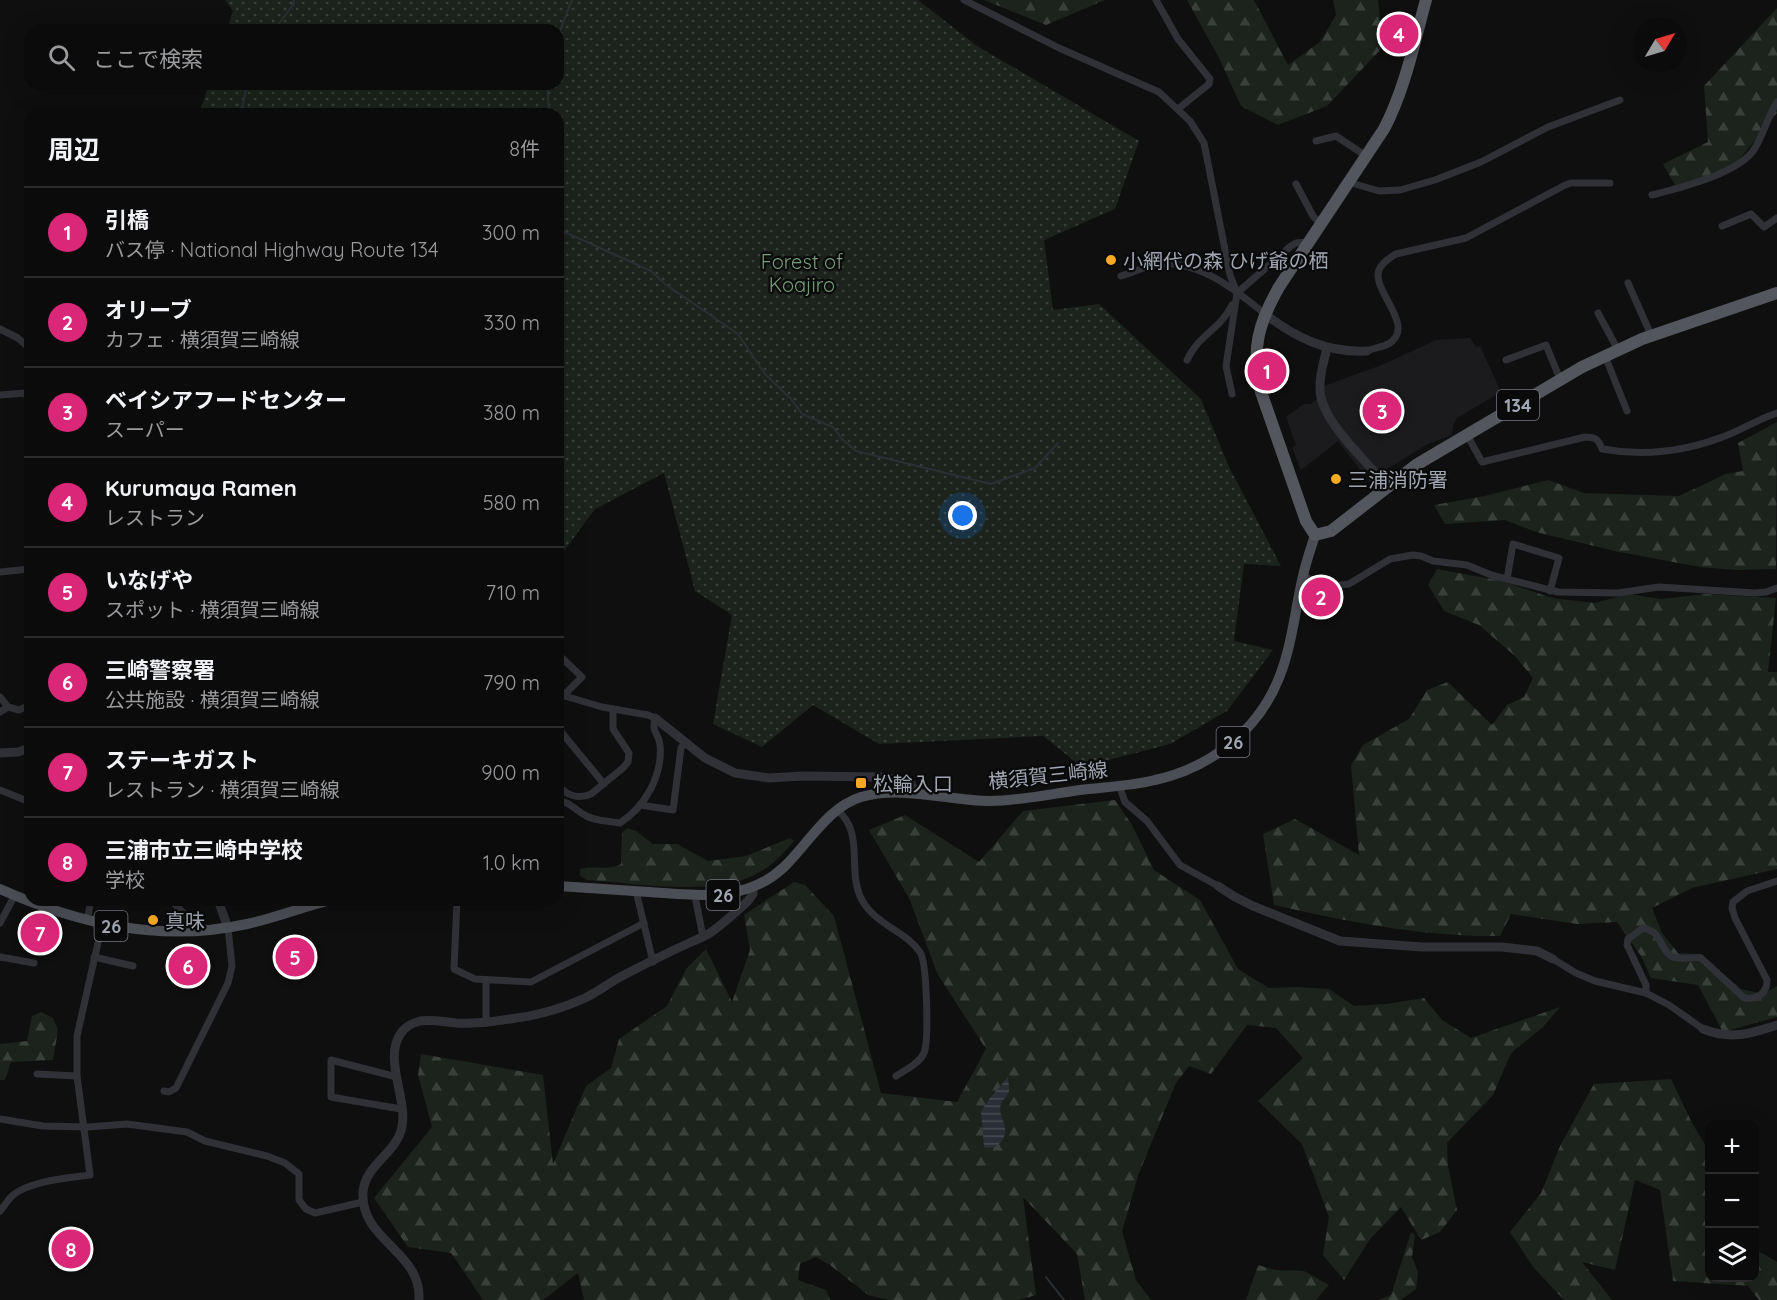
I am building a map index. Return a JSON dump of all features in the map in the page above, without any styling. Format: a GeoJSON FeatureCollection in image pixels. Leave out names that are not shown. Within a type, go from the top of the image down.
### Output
{"type":"FeatureCollection","features":[{"type":"Feature","properties":{"kind":"highway"},"geometry":{"type":"LineString","coordinates":[[1315,535],[1306,521],[1261,392],[1257,375],[1257,343],[1265,314],[1279,287],[1384,129],[1400,94],[1426,0]]}},
{"type":"Feature","properties":{"kind":"highway","name":"134"},"geometry":{"type":"LineString","coordinates":[[1315,535],[1331,531],[1416,465],[1560,379],[1651,335],[1777,293]]}},
{"type":"Feature","properties":{"kind":"main road","name":"横須賀三崎線"},"geometry":{"type":"LineString","coordinates":[[564,886],[695,896],[722,895],[764,882],[785,866],[837,810],[854,800],[894,793],[991,801],[1155,780],[1198,766],[1222,751],[1252,723],[1272,694],[1283,669],[1303,576],[1315,535]]}},
{"type":"Feature","properties":{"kind":"main road","name":"26"},"geometry":{"type":"LineString","coordinates":[[0,889],[24,900]]}},
{"type":"Feature","properties":{"kind":"main road","name":"26"},"geometry":{"type":"LineString","coordinates":[[40,906],[87,921],[151,930],[207,930],[228,927],[258,922],[311,906]]}},
{"type":"Feature","properties":{"kind":"street"},"geometry":{"type":"LineString","coordinates":[[964,0],[1077,57],[1151,88],[1167,98],[1190,121],[1204,143],[1236,295],[1226,366],[1232,394]]}},
{"type":"Feature","properties":{"kind":"street"},"geometry":{"type":"LineString","coordinates":[[1156,0],[1178,39],[1210,79],[1209,84],[1178,109]]}},
{"type":"Feature","properties":{"kind":"street"},"geometry":{"type":"LineString","coordinates":[[1348,182],[1379,191],[1400,190],[1435,180],[1461,171],[1548,127],[1610,106],[1620,100]]}},
{"type":"Feature","properties":{"kind":"street"},"geometry":{"type":"LineString","coordinates":[[1652,195],[1696,184],[1732,168],[1754,150],[1777,102]]}},
{"type":"Feature","properties":{"kind":"street"},"geometry":{"type":"LineString","coordinates":[[1316,141],[1336,136],[1366,156]]}},
{"type":"Feature","properties":{"kind":"street"},"geometry":{"type":"LineString","coordinates":[[1121,276],[1140,268],[1175,264],[1201,271],[1304,340],[1327,348],[1367,351],[1390,343],[1397,335],[1398,325],[1378,279],[1379,270],[1387,259],[1396,254],[1466,238],[1565,184],[1610,183]]}},
{"type":"Feature","properties":{"kind":"street"},"geometry":{"type":"LineString","coordinates":[[1296,184],[1313,216],[1320,223]]}},
{"type":"Feature","properties":{"kind":"street"},"geometry":{"type":"LineString","coordinates":[[1722,226],[1751,214],[1764,227],[1777,218]]}},
{"type":"Feature","properties":{"kind":"street"},"geometry":{"type":"LineString","coordinates":[[1187,360],[1193,347],[1201,338],[1221,324],[1236,295],[1291,246],[1308,242]]}},
{"type":"Feature","properties":{"kind":"street"},"geometry":{"type":"LineString","coordinates":[[1628,283],[1651,335]]}},
{"type":"Feature","properties":{"kind":"street"},"geometry":{"type":"LineString","coordinates":[[1598,312],[1618,350]]}},
{"type":"Feature","properties":{"kind":"street"},"geometry":{"type":"LineString","coordinates":[[0,329],[24,344]]}},
{"type":"Feature","properties":{"kind":"street"},"geometry":{"type":"LineString","coordinates":[[1506,360],[1546,345],[1560,379]]}},
{"type":"Feature","properties":{"kind":"street"},"geometry":{"type":"LineString","coordinates":[[1327,348],[1320,387],[1325,408],[1355,452],[1374,470],[1387,487]]}},
{"type":"Feature","properties":{"kind":"street"},"geometry":{"type":"LineString","coordinates":[[1605,356],[1627,411]]}},
{"type":"Feature","properties":{"kind":"street"},"geometry":{"type":"LineString","coordinates":[[0,395],[24,392]]}},
{"type":"Feature","properties":{"kind":"street"},"geometry":{"type":"LineString","coordinates":[[1467,435],[1482,462],[1585,437],[1594,437],[1602,449],[1613,451],[1674,451],[1729,434],[1777,413]]}},
{"type":"Feature","properties":{"kind":"street"},"geometry":{"type":"LineString","coordinates":[[1507,579],[1514,544],[1559,558],[1550,591]]}},
{"type":"Feature","properties":{"kind":"street"},"geometry":{"type":"LineString","coordinates":[[1303,576],[1332,586],[1349,584],[1390,559],[1413,555],[1433,561],[1467,565],[1550,591],[1618,593],[1659,587],[1755,593],[1777,588]]}},
{"type":"Feature","properties":{"kind":"street"},"geometry":{"type":"LineString","coordinates":[[0,572],[24,570]]}},
{"type":"Feature","properties":{"kind":"street"},"geometry":{"type":"LineString","coordinates":[[564,659],[582,677],[564,692]]}},
{"type":"Feature","properties":{"kind":"street"},"geometry":{"type":"LineString","coordinates":[[564,695],[655,718],[713,764],[746,775],[897,779],[911,784],[916,794]]}},
{"type":"Feature","properties":{"kind":"street"},"geometry":{"type":"LineString","coordinates":[[0,697],[8,707],[19,710],[24,708]]}},
{"type":"Feature","properties":{"kind":"street"},"geometry":{"type":"LineString","coordinates":[[0,712],[8,707]]}},
{"type":"Feature","properties":{"kind":"street"},"geometry":{"type":"LineString","coordinates":[[564,792],[581,797],[591,794],[623,768],[628,759],[627,749],[613,729],[613,709]]}},
{"type":"Feature","properties":{"kind":"street"},"geometry":{"type":"LineString","coordinates":[[564,801],[585,816],[620,823],[635,813],[653,784],[659,765],[660,744],[652,727],[655,718]]}},
{"type":"Feature","properties":{"kind":"street"},"geometry":{"type":"LineString","coordinates":[[564,735],[604,784]]}},
{"type":"Feature","properties":{"kind":"street"},"geometry":{"type":"LineString","coordinates":[[640,806],[673,810],[681,748],[685,742]]}},
{"type":"Feature","properties":{"kind":"street"},"geometry":{"type":"LineString","coordinates":[[0,753],[24,750]]}},
{"type":"Feature","properties":{"kind":"street"},"geometry":{"type":"LineString","coordinates":[[1119,785],[1125,802],[1147,821],[1180,865],[1253,906],[1340,941],[1422,947],[1502,947],[1510,950],[1537,951],[1595,981],[1646,993],[1703,1029],[1720,1035],[1746,1034],[1777,1025]]}},
{"type":"Feature","properties":{"kind":"street"},"geometry":{"type":"LineString","coordinates":[[0,790],[24,800]]}},
{"type":"Feature","properties":{"kind":"street"},"geometry":{"type":"LineString","coordinates":[[837,810],[847,818],[855,851],[856,884],[861,898],[875,917],[915,947],[923,958],[926,1036],[924,1052],[918,1061],[896,1076]]}},
{"type":"Feature","properties":{"kind":"street"},"geometry":{"type":"LineString","coordinates":[[1646,993],[1646,985],[1627,945],[1628,939],[1643,928],[1657,934],[1668,953],[1673,957],[1701,958],[1744,998],[1752,999],[1760,996],[1767,981],[1732,908],[1733,902],[1747,891],[1777,881]]}},
{"type":"Feature","properties":{"kind":"street"},"geometry":{"type":"LineString","coordinates":[[419,1300],[416,1275],[371,1225],[365,1214],[363,1202],[363,1188],[368,1176],[392,1148],[400,1134],[402,1109],[395,1045],[400,1034],[408,1026],[422,1021],[486,1023],[533,1015],[586,998],[616,979],[703,937],[748,901],[753,894],[753,887]]}},
{"type":"Feature","properties":{"kind":"street"},"geometry":{"type":"LineString","coordinates":[[636,891],[653,962]]}},
{"type":"Feature","properties":{"kind":"street"},"geometry":{"type":"LineString","coordinates":[[0,923],[15,896]]}},
{"type":"Feature","properties":{"kind":"street"},"geometry":{"type":"LineString","coordinates":[[695,896],[703,937]]}},
{"type":"Feature","properties":{"kind":"street"},"geometry":{"type":"LineString","coordinates":[[87,921],[91,906]]}},
{"type":"Feature","properties":{"kind":"street"},"geometry":{"type":"LineString","coordinates":[[177,906],[207,930]]}},
{"type":"Feature","properties":{"kind":"street"},"geometry":{"type":"LineString","coordinates":[[164,1091],[170,1092],[176,1088],[228,983],[232,966],[228,927],[220,906]]}},
{"type":"Feature","properties":{"kind":"street"},"geometry":{"type":"LineString","coordinates":[[457,906],[454,969],[475,980],[531,982],[644,923]]}},
{"type":"Feature","properties":{"kind":"street"},"geometry":{"type":"LineString","coordinates":[[0,1211],[14,1194],[24,1190],[45,1183],[90,1175],[77,1076],[77,1036],[102,924]]}},
{"type":"Feature","properties":{"kind":"street"},"geometry":{"type":"LineString","coordinates":[[0,957],[34,963]]}},
{"type":"Feature","properties":{"kind":"street"},"geometry":{"type":"LineString","coordinates":[[94,957],[133,966]]}},
{"type":"Feature","properties":{"kind":"street"},"geometry":{"type":"LineString","coordinates":[[486,980],[486,1023]]}},
{"type":"Feature","properties":{"kind":"street"},"geometry":{"type":"LineString","coordinates":[[397,1077],[331,1060],[331,1097],[402,1109]]}},
{"type":"Feature","properties":{"kind":"street"},"geometry":{"type":"LineString","coordinates":[[37,1074],[77,1076]]}},
{"type":"Feature","properties":{"kind":"street"},"geometry":{"type":"LineString","coordinates":[[0,1119],[43,1126],[127,1124],[187,1131],[285,1163],[295,1170],[300,1179],[299,1200],[310,1212],[315,1213],[363,1202]]}},
{"type":"Feature","properties":{"kind":"shaded area"},"geometry":{"type":"Polygon","coordinates":[[[1470,338],[1476,347],[1480,346],[1501,392],[1457,418],[1453,425],[1452,435],[1428,444],[1384,471],[1373,479],[1372,485],[1338,441],[1301,470],[1292,448],[1296,445],[1286,417],[1304,404],[1311,404],[1323,394],[1324,386],[1384,364],[1436,340],[1470,338]]]}},
{"type":"Feature","properties":{"kind":"shaded area"},"geometry":{"type":"Polygon","coordinates":[[[1008,1077],[1009,1091],[1000,1107],[1005,1128],[1004,1137],[996,1146],[984,1147],[981,1111],[1008,1077]]]}},
{"type":"Feature","properties":{"kind":"green space","name":"Forest of Koajiro"},"geometry":{"type":"Polygon","coordinates":[[[225,0],[918,0],[977,46],[1139,141],[1115,209],[1044,240],[1053,310],[1099,304],[1201,399],[1229,467],[1281,566],[1244,564],[1234,641],[1273,650],[1227,711],[1170,744],[1082,767],[1043,736],[879,744],[813,705],[762,747],[713,724],[732,615],[695,591],[664,473],[595,509],[564,551],[564,108],[201,108],[207,90],[564,90],[564,24],[229,24],[233,11],[225,0]]]}},
{"type":"Feature","properties":{"kind":"green space"},"geometry":{"type":"Polygon","coordinates":[[[984,0],[1105,0],[1046,25],[984,0]]]}},
{"type":"Feature","properties":{"kind":"green space"},"geometry":{"type":"Polygon","coordinates":[[[1187,0],[1254,0],[1288,65],[1320,42],[1336,15],[1333,0],[1378,0],[1383,47],[1327,106],[1278,125],[1241,106],[1219,58],[1187,0]]]}},
{"type":"Feature","properties":{"kind":"green space"},"geometry":{"type":"Polygon","coordinates":[[[1777,8],[1777,113],[1738,161],[1679,192],[1663,164],[1708,142],[1704,86],[1777,8]]]}},
{"type":"Feature","properties":{"kind":"green space"},"geometry":{"type":"Polygon","coordinates":[[[1777,422],[1776,569],[1736,570],[1700,567],[1619,552],[1536,532],[1505,520],[1445,524],[1434,505],[1485,496],[1548,480],[1584,493],[1679,496],[1726,474],[1743,471],[1738,443],[1777,422]]]}},
{"type":"Feature","properties":{"kind":"green space"},"geometry":{"type":"Polygon","coordinates":[[[1437,569],[1502,581],[1552,598],[1595,603],[1628,594],[1661,599],[1706,594],[1776,598],[1768,672],[1777,672],[1777,869],[1692,888],[1652,908],[1662,933],[1678,953],[1701,954],[1741,989],[1763,994],[1777,986],[1777,1017],[1723,1032],[1698,985],[1651,978],[1641,956],[1617,922],[1577,924],[1511,914],[1500,936],[1471,936],[1386,927],[1274,905],[1263,834],[1295,819],[1359,855],[1351,765],[1363,745],[1409,719],[1427,690],[1448,682],[1492,725],[1507,705],[1524,697],[1533,678],[1515,656],[1479,625],[1444,611],[1428,585],[1437,569]]]}},
{"type":"Feature","properties":{"kind":"green space"},"geometry":{"type":"Polygon","coordinates":[[[1115,800],[1132,825],[1154,870],[1200,900],[1238,969],[1269,988],[1329,989],[1354,1006],[1424,998],[1442,1020],[1471,1038],[1560,1007],[1543,1027],[1511,1053],[1493,1095],[1447,1143],[1448,1166],[1457,1210],[1440,1232],[1421,1240],[1401,1207],[1370,1239],[1344,1280],[1323,1255],[1329,1217],[1302,1144],[1258,1101],[1303,1058],[1276,1028],[1247,1025],[1211,1074],[1189,1066],[1176,1083],[1139,1173],[1122,1231],[1136,1280],[1151,1300],[1085,1300],[1077,1254],[1023,1197],[1036,1295],[1019,1300],[889,1300],[868,1295],[830,1265],[816,1257],[800,1264],[798,1280],[826,1290],[830,1300],[584,1300],[578,1273],[543,1300],[483,1300],[451,1253],[408,1247],[374,1198],[432,1127],[418,1075],[421,1054],[543,1075],[553,1164],[586,1086],[611,1068],[619,1039],[667,1006],[686,969],[706,949],[732,1002],[750,950],[744,915],[794,882],[805,885],[834,916],[881,1093],[957,1102],[986,1049],[938,975],[909,898],[869,830],[905,815],[979,862],[1023,811],[1115,800]]]}},
{"type":"Feature","properties":{"kind":"green space"},"geometry":{"type":"Polygon","coordinates":[[[627,828],[636,831],[653,844],[677,844],[708,861],[746,856],[790,838],[794,841],[760,872],[722,885],[652,886],[587,880],[580,876],[580,869],[621,864],[622,833],[627,828]]]}},
{"type":"Feature","properties":{"kind":"green space"},"geometry":{"type":"Polygon","coordinates":[[[41,1012],[53,1018],[58,1030],[53,1060],[11,1062],[5,1080],[0,1080],[0,1044],[27,1041],[32,1016],[41,1012]]]}},
{"type":"Feature","properties":{"kind":"green space"},"geometry":{"type":"Polygon","coordinates":[[[1671,1079],[1705,1144],[1705,1282],[1759,1282],[1759,1251],[1777,1262],[1777,1300],[1759,1300],[1748,1286],[1673,1281],[1660,1190],[1635,1180],[1615,1270],[1582,1262],[1612,1300],[1564,1300],[1534,1268],[1510,1232],[1541,1193],[1560,1146],[1594,1084],[1671,1079]]]}},
{"type":"Feature","properties":{"kind":"green space"},"geometry":{"type":"Polygon","coordinates":[[[1411,1232],[1415,1235],[1412,1257],[1418,1272],[1416,1289],[1401,1300],[1378,1300],[1391,1295],[1411,1232]]]}},
{"type":"Feature","properties":{"kind":"green space"},"geometry":{"type":"Polygon","coordinates":[[[1258,1265],[1275,1270],[1304,1271],[1329,1285],[1316,1300],[1246,1300],[1258,1265]]]}},
{"type":"Feature","properties":{"kind":"waterway"},"geometry":{"type":"LineString","coordinates":[[279,24],[293,5],[294,0]]}},
{"type":"Feature","properties":{"kind":"waterway"},"geometry":{"type":"LineString","coordinates":[[563,24],[572,0]]}},
{"type":"Feature","properties":{"kind":"waterway"},"geometry":{"type":"LineString","coordinates":[[242,108],[246,90]]}},
{"type":"Feature","properties":{"kind":"waterway"},"geometry":{"type":"LineString","coordinates":[[547,90],[549,108]]}},
{"type":"Feature","properties":{"kind":"waterway"},"geometry":{"type":"LineString","coordinates":[[564,232],[651,271],[665,284],[738,334],[765,374],[791,399],[802,414],[833,427],[842,439],[856,451],[991,484],[1035,468],[1058,443]]}},
{"type":"Feature","properties":{"kind":"waterway"},"geometry":{"type":"LineString","coordinates":[[1046,1277],[1064,1300]]}},
{"type":"Feature","properties":{"kind":"place","name":"Kurumaya Ramen"},"geometry":{"type":"Point","coordinates":[1399,34]}},
{"type":"Feature","properties":{"kind":"place","name":"小網代の森 ひげ爺の栖"},"geometry":{"type":"Point","coordinates":[1111,260]}},
{"type":"Feature","properties":{"kind":"place","name":"引橋"},"geometry":{"type":"Point","coordinates":[1267,371]}},
{"type":"Feature","properties":{"kind":"place","name":"ベイシアフードセンター"},"geometry":{"type":"Point","coordinates":[1382,411]}},
{"type":"Feature","properties":{"kind":"place","name":"三浦消防署"},"geometry":{"type":"Point","coordinates":[1336,479]}},
{"type":"Feature","properties":{"kind":"place","name":"オリーブ"},"geometry":{"type":"Point","coordinates":[1321,597]}},
{"type":"Feature","properties":{"kind":"place","name":"松輪入口"},"geometry":{"type":"Point","coordinates":[861,783]}},
{"type":"Feature","properties":{"kind":"place","name":"真味"},"geometry":{"type":"Point","coordinates":[153,920]}},
{"type":"Feature","properties":{"kind":"place","name":"ステーキガスト"},"geometry":{"type":"Point","coordinates":[40,933]}},
{"type":"Feature","properties":{"kind":"place","name":"いなげや"},"geometry":{"type":"Point","coordinates":[295,957]}},
{"type":"Feature","properties":{"kind":"place","name":"三崎警察署"},"geometry":{"type":"Point","coordinates":[188,966]}},
{"type":"Feature","properties":{"kind":"place","name":"三浦市立三崎中学校"},"geometry":{"type":"Point","coordinates":[71,1249]}}]}
